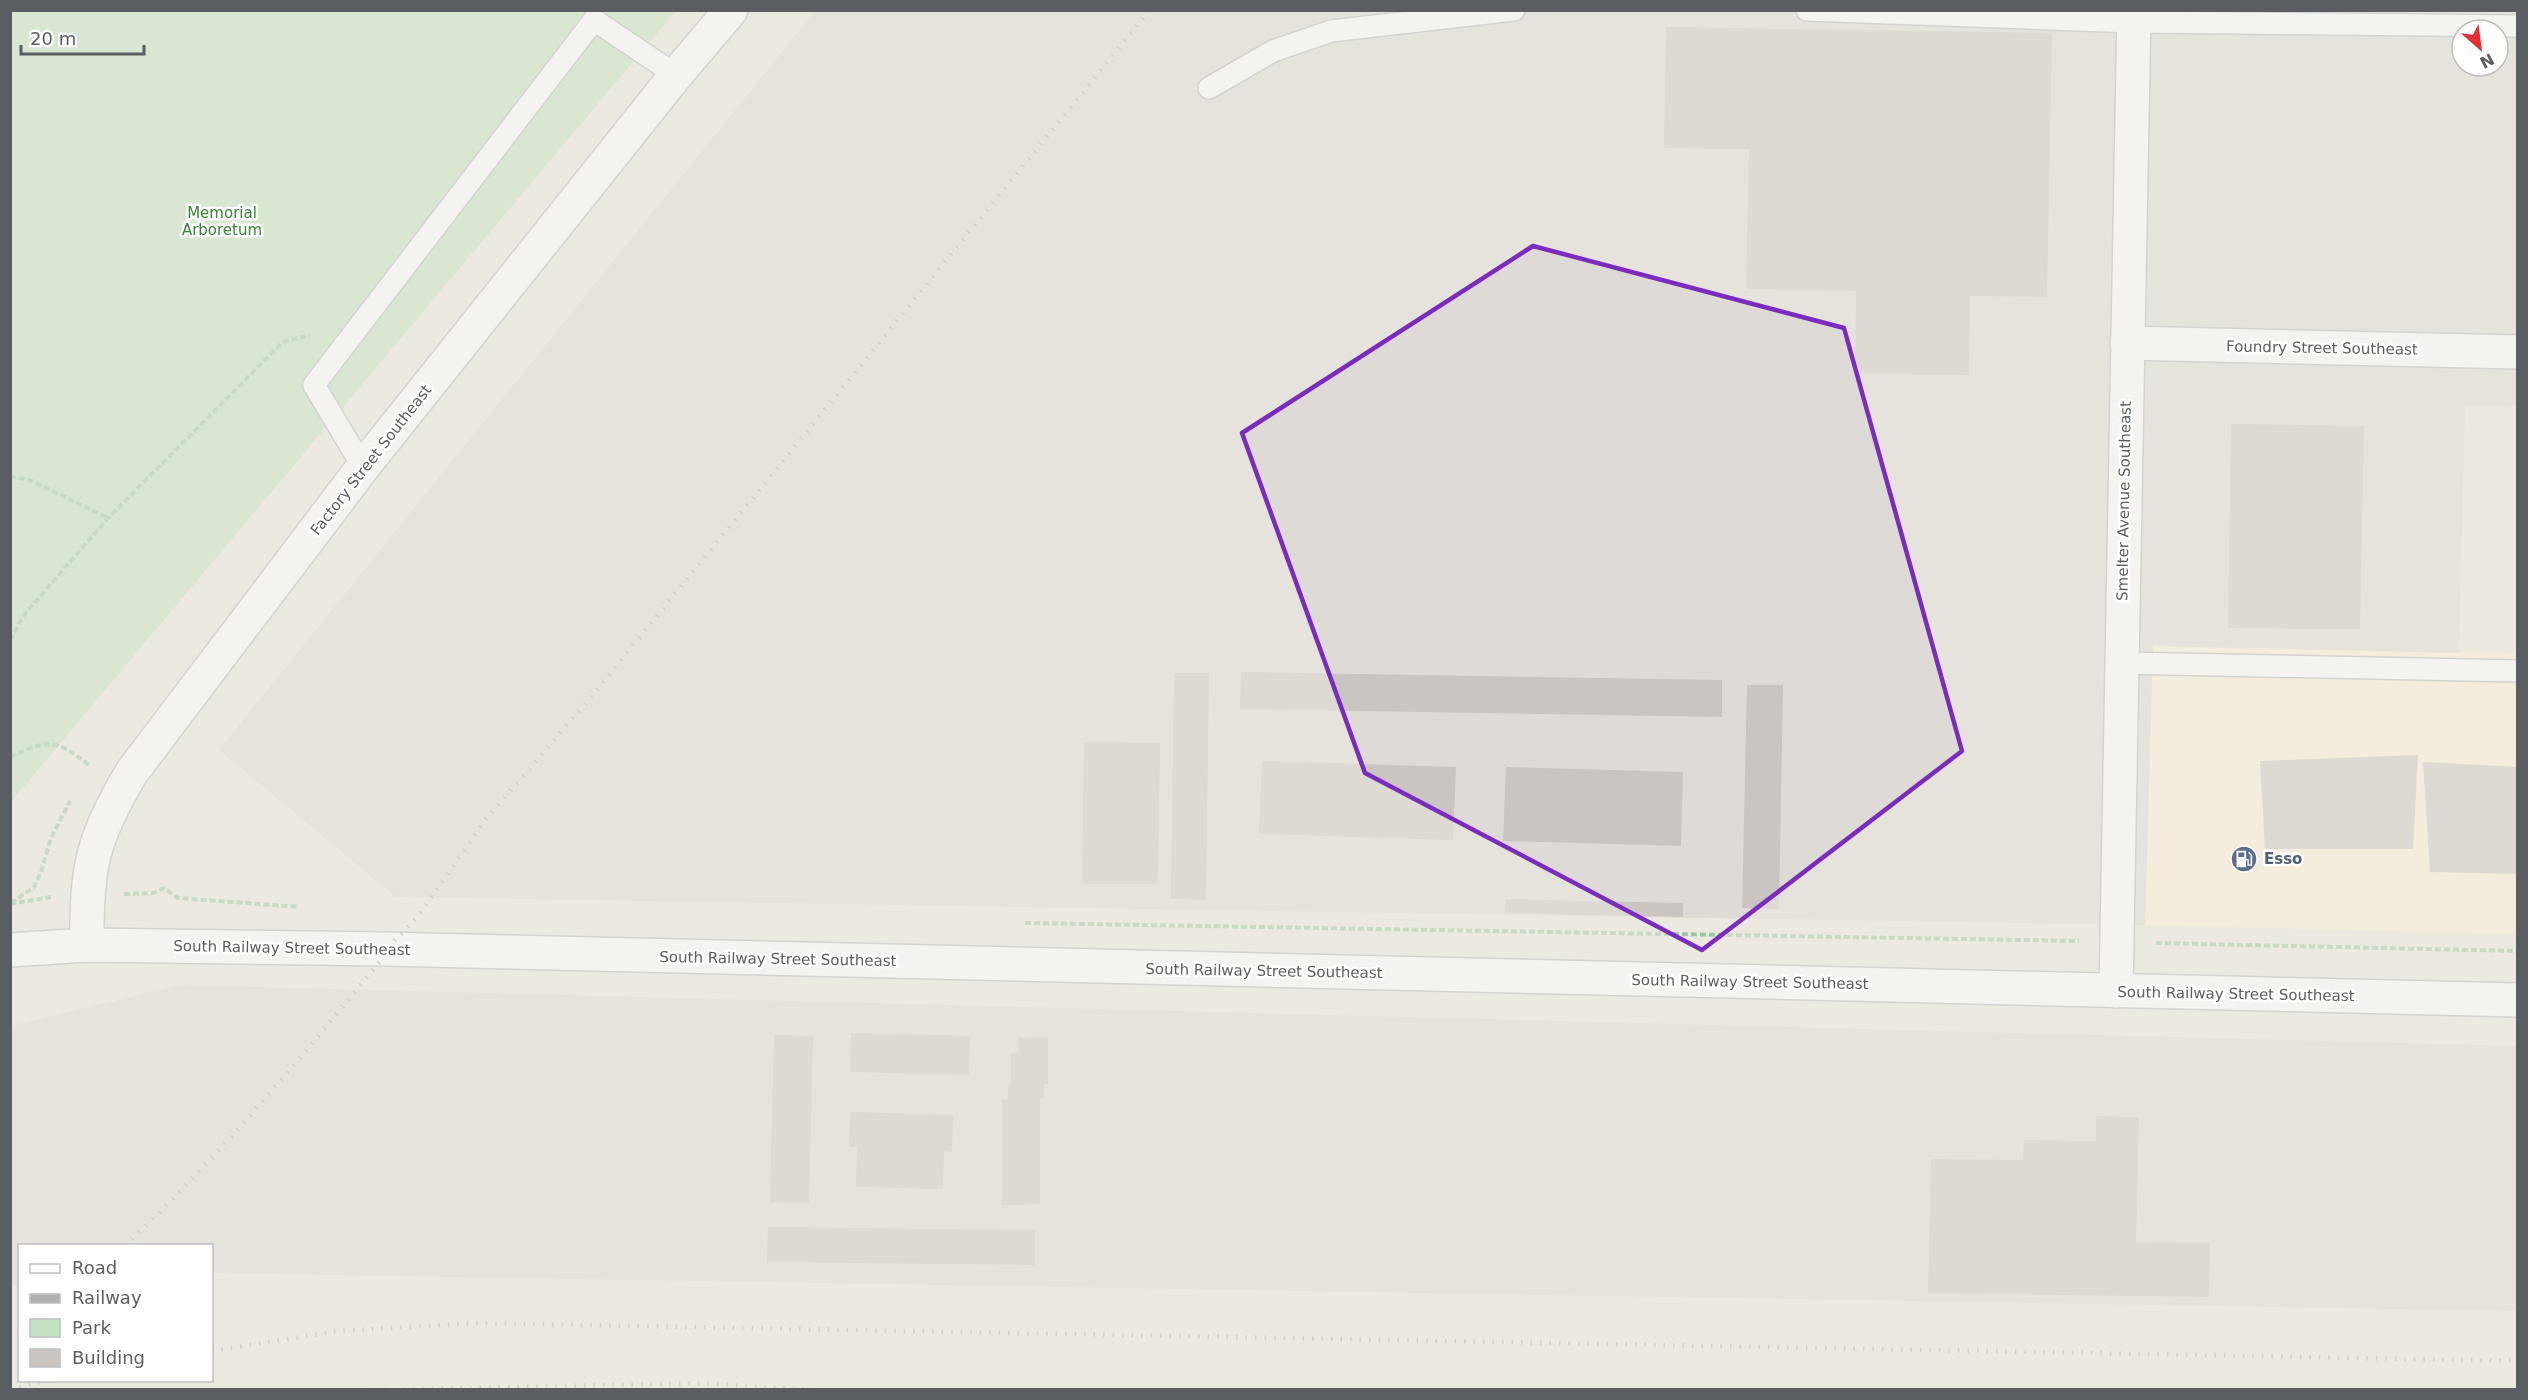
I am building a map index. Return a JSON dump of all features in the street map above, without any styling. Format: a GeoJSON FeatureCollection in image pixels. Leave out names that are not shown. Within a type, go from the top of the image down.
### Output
{"type":"FeatureCollection","features":[{"type":"Feature","properties":{"kind":"street","name":"Factory Street Southeast"},"geometry":{"type":"LineString","coordinates":[[87,945],[87,895],[98,837],[111,806],[132,772],[363,467],[676,75],[731,10]]}},
{"type":"Feature","properties":{"kind":"street","name":"Smelter Avenue Southeast"},"geometry":{"type":"LineString","coordinates":[[2116,991],[2133,16]]}},
{"type":"Feature","properties":{"kind":"street","name":"Foundry Street Southeast"},"geometry":{"type":"LineString","coordinates":[[2127,343],[2517,352]]}},
{"type":"Feature","properties":{"kind":"street","name":"South Railway Street Southeast"},"geometry":{"type":"LineString","coordinates":[[10,950],[87,945],[434,951],[2517,1000]]}},
{"type":"Feature","properties":{"kind":"lane"},"geometry":{"type":"LineString","coordinates":[[1209,88],[1273,51],[1331,31],[1514,10]]}},
{"type":"Feature","properties":{"kind":"lane"},"geometry":{"type":"LineString","coordinates":[[1807,10],[2517,26]]}},
{"type":"Feature","properties":{"kind":"lane"},"geometry":{"type":"LineString","coordinates":[[363,467],[314,385],[594,20],[676,75]]}},
{"type":"Feature","properties":{"kind":"lane"},"geometry":{"type":"LineString","coordinates":[[2120,663],[2517,671]]}},
{"type":"Feature","properties":{"kind":"path"},"geometry":{"type":"LineString","coordinates":[[10,640],[24,615],[108,518],[283,342],[310,335],[350,339]]}},
{"type":"Feature","properties":{"kind":"path"},"geometry":{"type":"LineString","coordinates":[[10,477],[32,481],[108,518]]}},
{"type":"Feature","properties":{"kind":"path"},"geometry":{"type":"LineString","coordinates":[[10,757],[49,742],[73,752],[91,767],[85,777]]}},
{"type":"Feature","properties":{"kind":"path"},"geometry":{"type":"LineString","coordinates":[[10,904],[34,887],[51,838],[73,797]]}},
{"type":"Feature","properties":{"kind":"path"},"geometry":{"type":"LineString","coordinates":[[10,904],[40,897]]}},
{"type":"Feature","properties":{"kind":"path"},"geometry":{"type":"LineString","coordinates":[[2162,943],[2517,951]]}},
{"type":"Feature","properties":{"kind":"highlighted area"},"geometry":{"type":"Polygon","coordinates":[[[1533,246],[1844,328],[1962,751],[1702,950],[1365,773],[1242,433],[1533,246]]]}},
{"type":"Feature","properties":{"kind":"shaded area"},"geometry":{"type":"Polygon","coordinates":[[[815,11],[2517,11],[2517,407],[2465,406],[2459,653],[2153,646],[2145,925],[396,897],[219,750],[815,11]]]}},
{"type":"Feature","properties":{"kind":"shaded area"},"geometry":{"type":"Polygon","coordinates":[[[2153,646],[2517,653],[2517,934],[2145,925],[2153,646]]]}},
{"type":"Feature","properties":{"kind":"shaded area"},"geometry":{"type":"Polygon","coordinates":[[[181,985],[2517,1046],[2517,1311],[213,1273],[213,1244],[18,1244],[18,1285],[11,1285],[10,1026],[181,985]]]}},
{"type":"Feature","properties":{"kind":"green space","name":"Memorial Arboretum"},"geometry":{"type":"Polygon","coordinates":[[[11,11],[676,11],[11,802],[11,11]]]}},
{"type":"Feature","properties":{"kind":"building"},"geometry":{"type":"Polygon","coordinates":[[[1666,27],[2052,33],[2047,297],[1970,296],[1969,375],[1855,374],[1856,291],[1746,289],[1749,149],[1664,148],[1666,27]]]}},
{"type":"Feature","properties":{"kind":"building"},"geometry":{"type":"Polygon","coordinates":[[[2231,424],[2364,426],[2360,629],[2228,628],[2231,424]]]}},
{"type":"Feature","properties":{"kind":"building"},"geometry":{"type":"Polygon","coordinates":[[[1241,672],[1722,680],[1722,717],[1240,709],[1241,672]]]}},
{"type":"Feature","properties":{"kind":"building"},"geometry":{"type":"Polygon","coordinates":[[[1174,673],[1209,673],[1206,900],[1171,899],[1174,673]]]}},
{"type":"Feature","properties":{"kind":"building"},"geometry":{"type":"Polygon","coordinates":[[[1747,685],[1783,685],[1779,909],[1742,908],[1747,685]]]}},
{"type":"Feature","properties":{"kind":"building"},"geometry":{"type":"Polygon","coordinates":[[[1084,742],[1160,743],[1158,884],[1082,884],[1084,742]]]}},
{"type":"Feature","properties":{"kind":"building"},"geometry":{"type":"Polygon","coordinates":[[[2418,755],[2413,849],[2265,849],[2260,761],[2418,755]]]}},
{"type":"Feature","properties":{"kind":"building"},"geometry":{"type":"Polygon","coordinates":[[[1262,761],[1456,767],[1453,840],[1259,834],[1262,761]]]}},
{"type":"Feature","properties":{"kind":"building"},"geometry":{"type":"Polygon","coordinates":[[[2423,762],[2518,767],[2518,874],[2430,872],[2423,762]]]}},
{"type":"Feature","properties":{"kind":"building"},"geometry":{"type":"Polygon","coordinates":[[[1506,767],[1683,772],[1681,846],[1503,841],[1506,767]]]}},
{"type":"Feature","properties":{"kind":"building"},"geometry":{"type":"Polygon","coordinates":[[[1505,899],[1683,903],[1683,917],[1505,913],[1505,899]]]}},
{"type":"Feature","properties":{"kind":"building"},"geometry":{"type":"Polygon","coordinates":[[[851,1033],[970,1036],[969,1075],[850,1072],[851,1033]]]}},
{"type":"Feature","properties":{"kind":"building"},"geometry":{"type":"Polygon","coordinates":[[[774,1035],[813,1036],[809,1203],[770,1202],[774,1035]]]}},
{"type":"Feature","properties":{"kind":"building"},"geometry":{"type":"Polygon","coordinates":[[[1048,1037],[1048,1084],[1044,1084],[1044,1099],[1040,1099],[1040,1204],[1002,1205],[1002,1099],[1008,1100],[1008,1084],[1011,1084],[1011,1053],[1019,1052],[1018,1038],[1048,1037]]]}},
{"type":"Feature","properties":{"kind":"building"},"geometry":{"type":"Polygon","coordinates":[[[850,1112],[953,1115],[952,1152],[944,1151],[943,1189],[856,1187],[857,1147],[849,1147],[850,1112]]]}},
{"type":"Feature","properties":{"kind":"building"},"geometry":{"type":"Polygon","coordinates":[[[2096,1116],[2139,1117],[2136,1242],[2210,1243],[2209,1297],[1928,1293],[1931,1159],[2023,1160],[2024,1140],[2096,1141],[2096,1116]]]}},
{"type":"Feature","properties":{"kind":"building"},"geometry":{"type":"Polygon","coordinates":[[[768,1227],[1035,1230],[1035,1265],[767,1262],[768,1227]]]}},
{"type":"Feature","properties":{"kind":"railway"},"geometry":{"type":"LineString","coordinates":[[127,1244],[260,1104],[386,954],[386,949],[418,916],[487,818],[586,703],[1150,10]]}},
{"type":"Feature","properties":{"kind":"railway"},"geometry":{"type":"LineString","coordinates":[[213,1351],[339,1331],[475,1323],[2518,1361]]}},
{"type":"Feature","properties":{"kind":"railway"},"geometry":{"type":"LineString","coordinates":[[10,1332],[18,1327]]}},
{"type":"Feature","properties":{"kind":"railway"},"geometry":{"type":"LineString","coordinates":[[10,1389],[42,1382]]}},
{"type":"Feature","properties":{"kind":"railway"},"geometry":{"type":"LineString","coordinates":[[375,1390],[702,1383],[814,1390]]}},
{"type":"Feature","properties":{"kind":"place","name":"Esso"},"geometry":{"type":"Point","coordinates":[2244,859]}}]}
